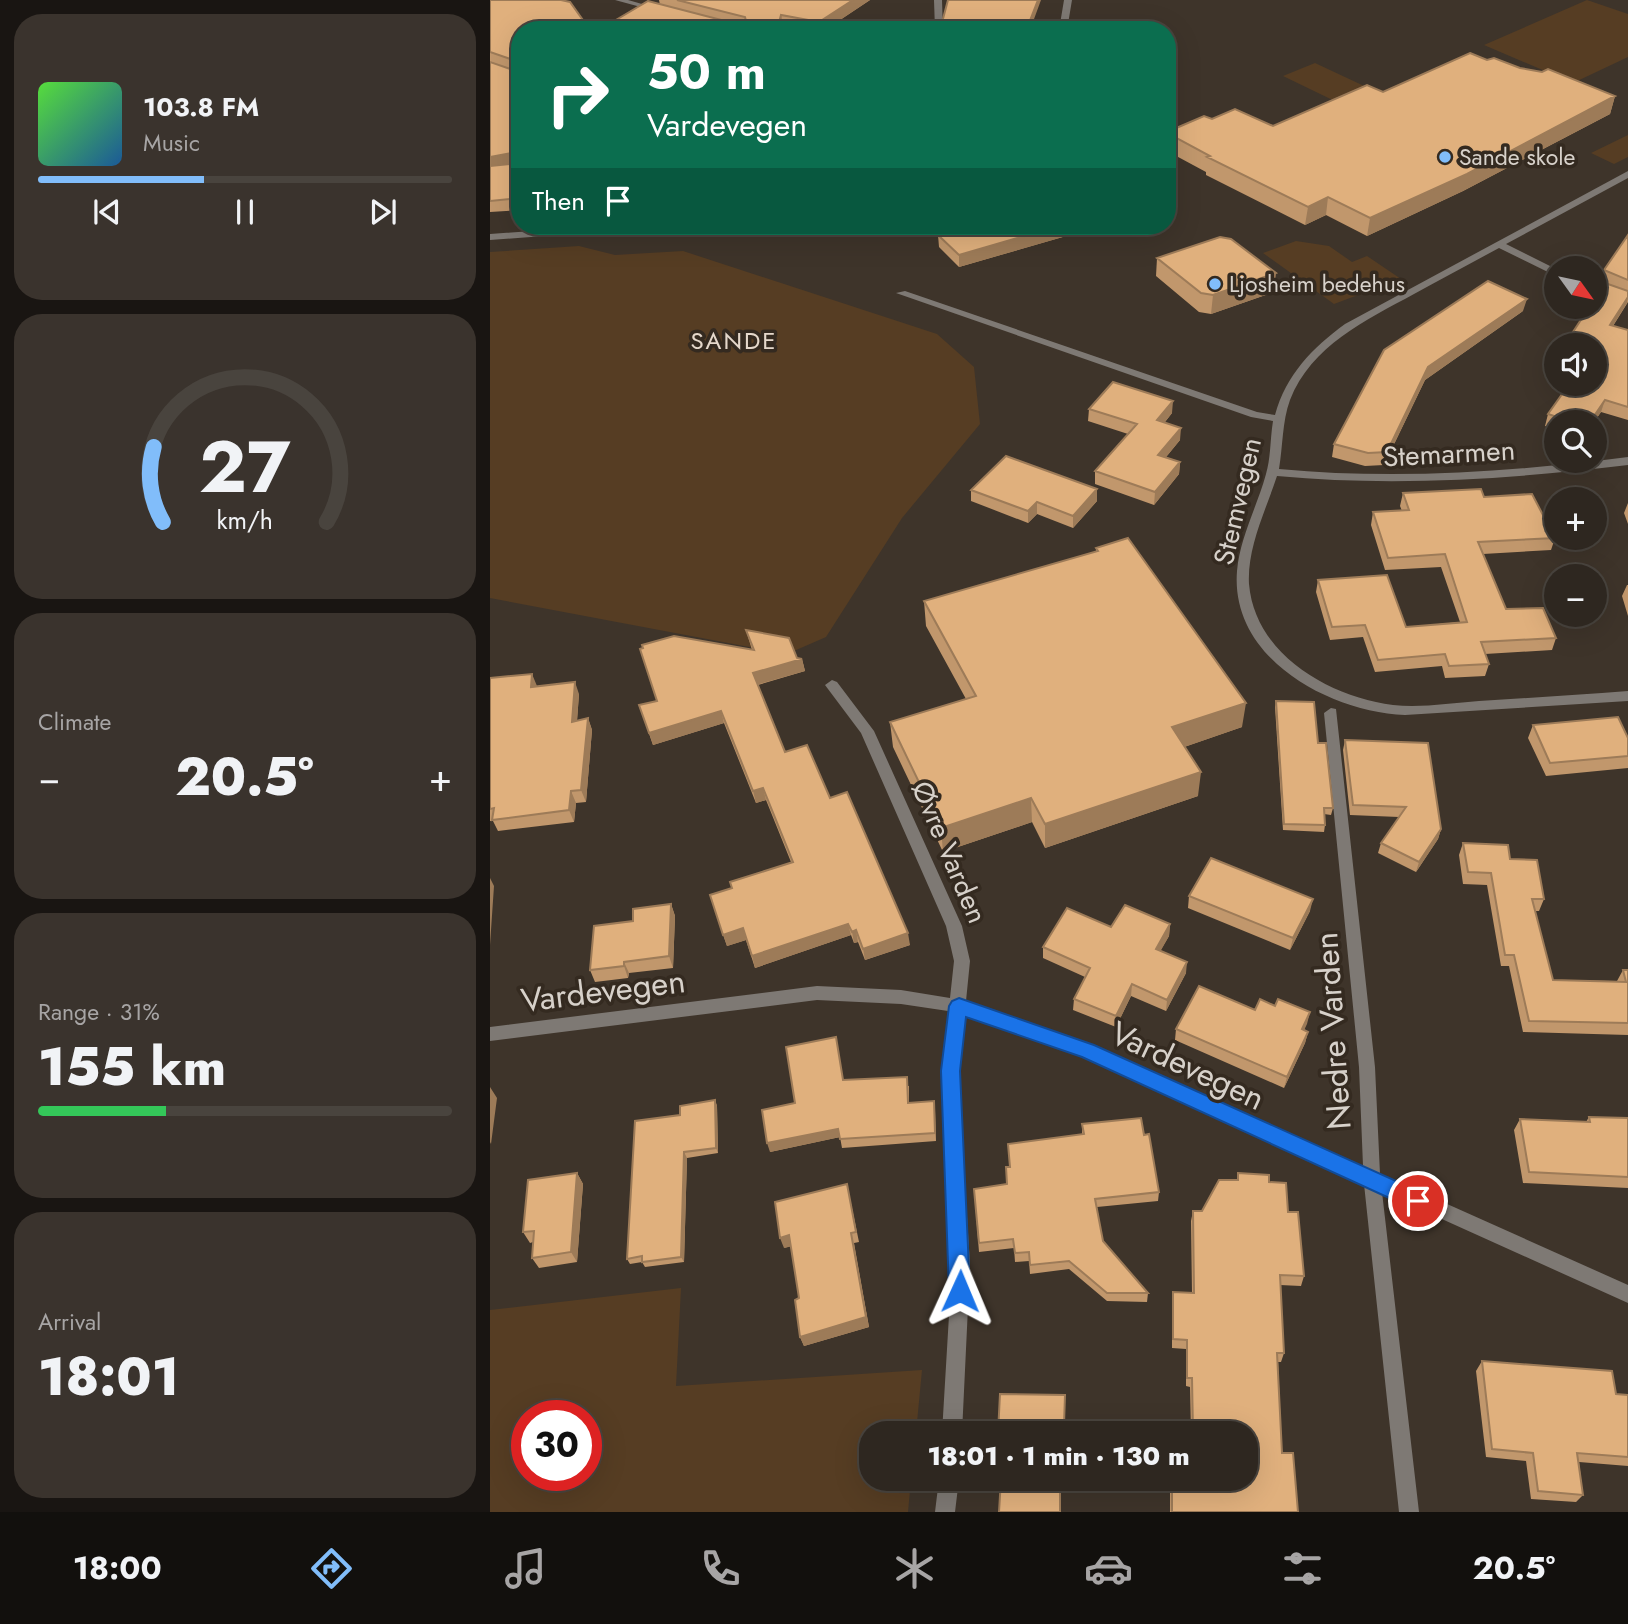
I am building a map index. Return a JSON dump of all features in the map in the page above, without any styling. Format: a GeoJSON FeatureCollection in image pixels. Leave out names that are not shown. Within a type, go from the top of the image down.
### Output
{"type":"FeatureCollection","features":[{"type":"Feature","properties":{"kind":"street"},"geometry":{"type":"LineString","coordinates":[[619,0],[674,13]]}},
{"type":"Feature","properties":{"kind":"street"},"geometry":{"type":"LineString","coordinates":[[938,0],[939,21]]}},
{"type":"Feature","properties":{"kind":"street"},"geometry":{"type":"LineString","coordinates":[[1064,21],[1068,0]]}},
{"type":"Feature","properties":{"kind":"street","name":"Stemvegen"},"geometry":{"type":"LineString","coordinates":[[1628,174],[1333,336],[1306,362],[1287,390],[1279,419],[1273,472],[1244,565],[1248,614],[1266,643],[1280,660],[1306,680],[1334,694],[1394,710],[1628,696]]}},
{"type":"Feature","properties":{"kind":"street"},"geometry":{"type":"LineString","coordinates":[[490,237],[517,235]]}},
{"type":"Feature","properties":{"kind":"street"},"geometry":{"type":"LineString","coordinates":[[1499,244],[1544,267]]}},
{"type":"Feature","properties":{"kind":"street"},"geometry":{"type":"LineString","coordinates":[[1607,291],[1628,298]]}},
{"type":"Feature","properties":{"kind":"street"},"geometry":{"type":"LineString","coordinates":[[901,293],[1255,415],[1279,419]]}},
{"type":"Feature","properties":{"kind":"street","name":"Stemarmen"},"geometry":{"type":"LineString","coordinates":[[1273,472],[1362,481],[1423,481],[1534,473],[1628,461]]}},
{"type":"Feature","properties":{"kind":"street","name":"Øvre Varden"},"geometry":{"type":"LineString","coordinates":[[832,685],[867,731],[954,926],[962,961],[950,1071],[961,1265],[953,1421]]}},
{"type":"Feature","properties":{"kind":"street","name":"Nedre Varden"},"geometry":{"type":"LineString","coordinates":[[1331,713],[1367,1067],[1372,1181],[1409,1512]]}},
{"type":"Feature","properties":{"kind":"street","name":"Vardevegen"},"geometry":{"type":"LineString","coordinates":[[490,1034],[817,993],[901,997],[959,1006],[1088,1051],[1628,1294]]}},
{"type":"Feature","properties":{"kind":"street"},"geometry":{"type":"LineString","coordinates":[[945,1512],[948,1491]]}},
{"type":"Feature","properties":{"kind":"shaded area"},"geometry":{"type":"Polygon","coordinates":[[[1587,0],[1628,14],[1628,57],[1573,83],[1484,45],[1587,0]]]}},
{"type":"Feature","properties":{"kind":"shaded area"},"geometry":{"type":"Polygon","coordinates":[[[1315,63],[1377,92],[1345,106],[1283,76],[1315,63]]]}},
{"type":"Feature","properties":{"kind":"shaded area"},"geometry":{"type":"Polygon","coordinates":[[[1628,135],[1628,157],[1614,164],[1591,153],[1628,135]]]}},
{"type":"Feature","properties":{"kind":"shaded area"},"geometry":{"type":"Polygon","coordinates":[[[1296,241],[1329,246],[1352,262],[1367,256],[1401,279],[1334,304],[1263,253],[1296,241]]]}},
{"type":"Feature","properties":{"kind":"shaded area"},"geometry":{"type":"Polygon","coordinates":[[[579,246],[615,255],[683,251],[937,334],[974,367],[980,424],[902,518],[826,637],[787,654],[490,598],[490,252],[579,246]]]}},
{"type":"Feature","properties":{"kind":"shaded area"},"geometry":{"type":"Polygon","coordinates":[[[681,1288],[676,1386],[922,1370],[917,1421],[859,1421],[859,1491],[910,1491],[908,1512],[490,1512],[490,1310],[681,1288]]]}},
{"type":"Feature","properties":{"kind":"building"},"geometry":{"type":"Polygon","coordinates":[[[490,0],[570,2],[584,21],[511,21],[511,59],[490,52],[490,0]]]}},
{"type":"Feature","properties":{"kind":"building"},"geometry":{"type":"Polygon","coordinates":[[[677,0],[853,0],[821,21],[781,15],[779,21],[746,21],[745,17],[677,0]]]}},
{"type":"Feature","properties":{"kind":"building"},"geometry":{"type":"Polygon","coordinates":[[[948,0],[1038,0],[1030,21],[942,21],[948,0]]]}},
{"type":"Feature","properties":{"kind":"building"},"geometry":{"type":"Polygon","coordinates":[[[648,1],[725,21],[614,21],[648,1]]]}},
{"type":"Feature","properties":{"kind":"building"},"geometry":{"type":"Polygon","coordinates":[[[1470,53],[1487,60],[1494,58],[1520,68],[1542,72],[1548,69],[1615,96],[1467,174],[1370,218],[1328,197],[1308,207],[1207,157],[1210,156],[1176,138],[1176,128],[1204,116],[1212,119],[1235,109],[1273,126],[1367,85],[1383,92],[1470,53]]]}},
{"type":"Feature","properties":{"kind":"building"},"geometry":{"type":"Polygon","coordinates":[[[490,62],[511,69],[511,153],[490,157],[490,62]]]}},
{"type":"Feature","properties":{"kind":"building"},"geometry":{"type":"Polygon","coordinates":[[[511,164],[511,199],[490,201],[490,166],[511,164]]]}},
{"type":"Feature","properties":{"kind":"building"},"geometry":{"type":"Polygon","coordinates":[[[938,235],[1028,235],[959,255],[938,235]]]}},
{"type":"Feature","properties":{"kind":"building"},"geometry":{"type":"Polygon","coordinates":[[[1628,235],[1628,280],[1607,271],[1607,266],[1628,235]]]}},
{"type":"Feature","properties":{"kind":"building"},"geometry":{"type":"Polygon","coordinates":[[[1220,237],[1231,239],[1276,273],[1213,295],[1201,293],[1157,258],[1220,237]]]}},
{"type":"Feature","properties":{"kind":"building"},"geometry":{"type":"Polygon","coordinates":[[[1488,281],[1527,299],[1428,367],[1387,452],[1368,453],[1334,444],[1384,350],[1488,281]]]}},
{"type":"Feature","properties":{"kind":"building"},"geometry":{"type":"Polygon","coordinates":[[[1607,284],[1628,291],[1628,297],[1610,325],[1628,330],[1628,407],[1605,400],[1598,410],[1551,410],[1561,396],[1607,396],[1607,333],[1572,333],[1581,319],[1607,319],[1607,284]]]}},
{"type":"Feature","properties":{"kind":"building"},"geometry":{"type":"Polygon","coordinates":[[[1113,382],[1173,401],[1157,420],[1181,428],[1158,455],[1180,462],[1155,492],[1095,471],[1137,424],[1089,409],[1113,382]]]}},
{"type":"Feature","properties":{"kind":"building"},"geometry":{"type":"Polygon","coordinates":[[[1006,456],[1097,489],[1073,516],[1037,502],[1028,511],[971,490],[1006,456]]]}},
{"type":"Feature","properties":{"kind":"building"},"geometry":{"type":"Polygon","coordinates":[[[1481,489],[1484,497],[1532,494],[1544,517],[1544,539],[1478,542],[1506,609],[1543,608],[1544,627],[1551,627],[1556,638],[1481,642],[1489,664],[1449,666],[1445,654],[1378,660],[1365,625],[1332,627],[1318,580],[1387,575],[1406,627],[1467,622],[1445,554],[1388,558],[1373,512],[1409,510],[1403,493],[1481,489]]]}},
{"type":"Feature","properties":{"kind":"building"},"geometry":{"type":"Polygon","coordinates":[[[1128,538],[1246,703],[1172,727],[1201,772],[1045,824],[1031,798],[941,828],[890,722],[976,696],[924,601],[1098,551],[1096,548],[1128,538]]]}},
{"type":"Feature","properties":{"kind":"building"},"geometry":{"type":"Polygon","coordinates":[[[746,630],[789,638],[797,658],[802,659],[753,673],[785,752],[807,745],[830,798],[847,792],[908,933],[863,949],[856,930],[852,932],[848,924],[752,956],[743,928],[723,935],[710,895],[732,888],[730,882],[793,862],[763,788],[753,791],[721,711],[649,733],[639,705],[657,701],[640,649],[643,648],[642,645],[674,636],[754,650],[746,630]]]}},
{"type":"Feature","properties":{"kind":"building"},"geometry":{"type":"Polygon","coordinates":[[[532,674],[531,687],[575,682],[572,722],[588,718],[581,790],[571,791],[569,810],[492,820],[494,808],[490,809],[490,678],[532,674]]]}},
{"type":"Feature","properties":{"kind":"building"},"geometry":{"type":"Polygon","coordinates":[[[1276,701],[1314,702],[1318,743],[1326,743],[1333,808],[1324,808],[1325,825],[1284,824],[1276,701]]]}},
{"type":"Feature","properties":{"kind":"building"},"geometry":{"type":"Polygon","coordinates":[[[1618,717],[1628,738],[1628,756],[1550,763],[1533,725],[1618,717]]]}},
{"type":"Feature","properties":{"kind":"building"},"geometry":{"type":"Polygon","coordinates":[[[1345,740],[1428,743],[1441,829],[1419,862],[1381,843],[1406,807],[1353,805],[1345,740]]]}},
{"type":"Feature","properties":{"kind":"building"},"geometry":{"type":"Polygon","coordinates":[[[1463,843],[1508,845],[1510,859],[1537,860],[1544,899],[1532,899],[1553,980],[1626,982],[1623,970],[1628,970],[1628,1023],[1529,1021],[1514,955],[1505,955],[1491,873],[1468,872],[1463,843]]]}},
{"type":"Feature","properties":{"kind":"building"},"geometry":{"type":"Polygon","coordinates":[[[1211,858],[1313,899],[1293,938],[1189,896],[1211,858]]]}},
{"type":"Feature","properties":{"kind":"building"},"geometry":{"type":"Polygon","coordinates":[[[671,904],[669,956],[590,970],[594,926],[633,921],[633,909],[671,904]]]}},
{"type":"Feature","properties":{"kind":"building"},"geometry":{"type":"Polygon","coordinates":[[[1125,905],[1170,924],[1156,949],[1187,962],[1167,1000],[1132,984],[1116,1016],[1074,999],[1090,968],[1043,947],[1067,908],[1111,927],[1125,905]]]}},
{"type":"Feature","properties":{"kind":"building"},"geometry":{"type":"Polygon","coordinates":[[[1199,986],[1255,1010],[1260,999],[1275,1006],[1278,999],[1310,1012],[1302,1029],[1308,1032],[1287,1077],[1176,1029],[1199,986]]]}},
{"type":"Feature","properties":{"kind":"building"},"geometry":{"type":"Polygon","coordinates":[[[836,1037],[843,1080],[907,1077],[908,1103],[934,1101],[935,1133],[840,1139],[838,1129],[767,1143],[762,1110],[795,1103],[786,1047],[836,1037]]]}},
{"type":"Feature","properties":{"kind":"building"},"geometry":{"type":"Polygon","coordinates":[[[715,1100],[716,1148],[684,1152],[681,1257],[642,1262],[642,1256],[627,1259],[635,1121],[680,1115],[680,1106],[715,1100]]]}},
{"type":"Feature","properties":{"kind":"building"},"geometry":{"type":"Polygon","coordinates":[[[1589,1117],[1628,1118],[1628,1177],[1529,1172],[1520,1119],[1590,1122],[1589,1117]]]}},
{"type":"Feature","properties":{"kind":"building"},"geometry":{"type":"Polygon","coordinates":[[[1141,1118],[1144,1135],[1149,1134],[1159,1192],[1095,1199],[1103,1241],[1148,1293],[1107,1293],[1069,1261],[1030,1265],[1029,1252],[1015,1253],[1013,1239],[979,1243],[974,1189],[1007,1184],[1006,1167],[1010,1167],[1008,1144],[1084,1134],[1082,1124],[1141,1118]]]}},
{"type":"Feature","properties":{"kind":"building"},"geometry":{"type":"Polygon","coordinates":[[[577,1173],[571,1252],[532,1258],[534,1231],[523,1232],[528,1180],[577,1173]]]}},
{"type":"Feature","properties":{"kind":"building"},"geometry":{"type":"Polygon","coordinates":[[[1238,1173],[1269,1175],[1269,1182],[1286,1183],[1288,1212],[1298,1212],[1304,1276],[1280,1275],[1284,1353],[1277,1353],[1282,1453],[1293,1453],[1298,1512],[1172,1512],[1172,1491],[1258,1491],[1258,1421],[1193,1421],[1192,1378],[1187,1378],[1187,1340],[1173,1339],[1173,1292],[1194,1293],[1193,1211],[1202,1211],[1219,1180],[1238,1180],[1238,1173]]]}},
{"type":"Feature","properties":{"kind":"building"},"geometry":{"type":"Polygon","coordinates":[[[847,1184],[856,1232],[851,1233],[866,1317],[800,1337],[795,1300],[799,1298],[789,1235],[780,1238],[775,1202],[847,1184]]]}},
{"type":"Feature","properties":{"kind":"building"},"geometry":{"type":"Polygon","coordinates":[[[1482,1361],[1612,1371],[1616,1394],[1628,1395],[1628,1457],[1577,1453],[1583,1495],[1538,1491],[1533,1453],[1492,1449],[1482,1361]]]}},
{"type":"Feature","properties":{"kind":"building"},"geometry":{"type":"Polygon","coordinates":[[[1000,1394],[1065,1395],[1064,1421],[999,1421],[1000,1394]]]}},
{"type":"Feature","properties":{"kind":"building"},"geometry":{"type":"Polygon","coordinates":[[[1000,1491],[1060,1491],[1060,1512],[999,1512],[1000,1491]]]}},
{"type":"Feature","properties":{"kind":"place","name":"Sande skole"},"geometry":{"type":"Point","coordinates":[1445,157]}},
{"type":"Feature","properties":{"kind":"place","name":"Ljosheim bedehus"},"geometry":{"type":"Point","coordinates":[1215,284]}},
{"type":"Feature","properties":{"kind":"district","name":"SANDE"},"geometry":{"type":"Point","coordinates":[734,341]}},
{"type":"Feature","properties":{"kind":"route"},"geometry":{"type":"LineString","coordinates":[[960,1291],[961,1265],[950,1071],[959,1006],[1088,1051],[1418,1201]]}}]}
